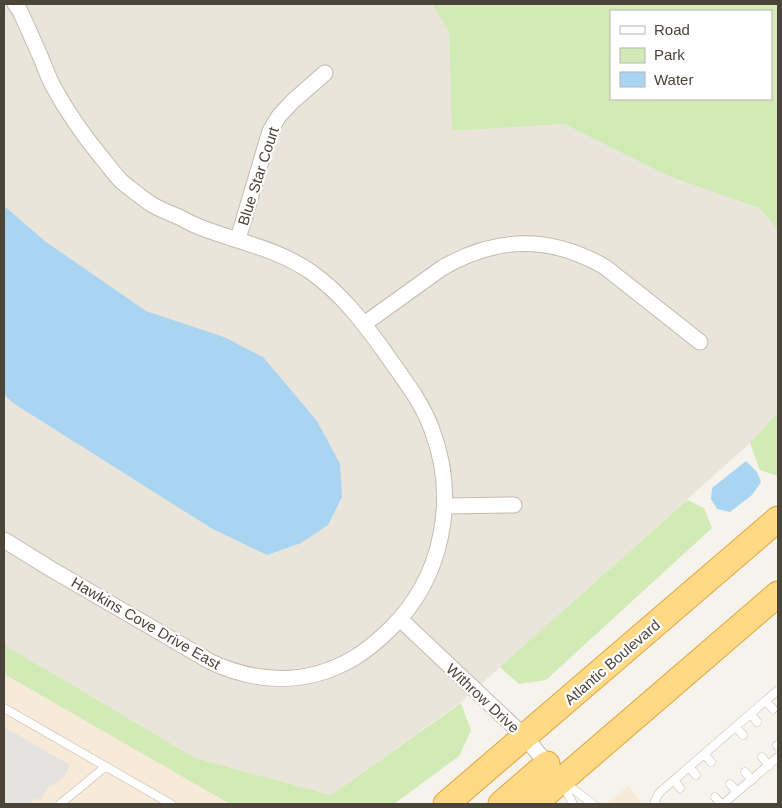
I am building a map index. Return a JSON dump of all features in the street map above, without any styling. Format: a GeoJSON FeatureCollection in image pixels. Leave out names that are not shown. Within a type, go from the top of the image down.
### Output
{"type":"FeatureCollection","features":[{"type":"Feature","properties":{"kind":"highway","name":"Atlantic Boulevard"},"geometry":{"type":"LineString","coordinates":[[446,804],[778,520]]}},
{"type":"Feature","properties":{"kind":"highway"},"geometry":{"type":"LineString","coordinates":[[500,804],[554,772],[778,594]]}},
{"type":"Feature","properties":{"kind":"highway"},"geometry":{"type":"LineString","coordinates":[[534,804],[554,772]]}},
{"type":"Feature","properties":{"kind":"street","name":"Hawkins Cove Drive East"},"geometry":{"type":"LineString","coordinates":[[4,540],[211,662],[240,674],[255,677],[271,679],[302,677],[332,669],[360,655],[400,619],[414,601],[428,576],[438,548],[445,506],[441,458],[424,412],[415,395],[364,324],[342,298],[308,270],[269,250],[200,228],[152,204],[120,180],[83,135],[52,85],[23,6]]}},
{"type":"Feature","properties":{"kind":"street","name":"Blue Star Court"},"geometry":{"type":"LineString","coordinates":[[238,239],[270,131],[278,116],[292,101],[325,73]]}},
{"type":"Feature","properties":{"kind":"street"},"geometry":{"type":"LineString","coordinates":[[364,324],[456,260],[500,246],[532,244],[562,248],[605,267],[700,342]]}},
{"type":"Feature","properties":{"kind":"street"},"geometry":{"type":"LineString","coordinates":[[445,506],[514,505]]}},
{"type":"Feature","properties":{"kind":"street","name":"Withrow Drive"},"geometry":{"type":"LineString","coordinates":[[400,619],[525,737],[554,772]]}},
{"type":"Feature","properties":{"kind":"lane"},"geometry":{"type":"LineString","coordinates":[[655,804],[654,801],[659,793],[778,690]]}},
{"type":"Feature","properties":{"kind":"lane"},"geometry":{"type":"LineString","coordinates":[[766,701],[773,709]]}},
{"type":"Feature","properties":{"kind":"lane"},"geometry":{"type":"LineString","coordinates":[[4,708],[170,804]]}},
{"type":"Feature","properties":{"kind":"lane"},"geometry":{"type":"LineString","coordinates":[[751,714],[757,722]]}},
{"type":"Feature","properties":{"kind":"lane"},"geometry":{"type":"LineString","coordinates":[[736,727],[743,735]]}},
{"type":"Feature","properties":{"kind":"lane"},"geometry":{"type":"LineString","coordinates":[[720,741],[726,748]]}},
{"type":"Feature","properties":{"kind":"lane"},"geometry":{"type":"LineString","coordinates":[[704,754],[711,762]]}},
{"type":"Feature","properties":{"kind":"lane"},"geometry":{"type":"LineString","coordinates":[[762,758],[769,766]]}},
{"type":"Feature","properties":{"kind":"lane"},"geometry":{"type":"LineString","coordinates":[[716,797],[722,804],[778,758]]}},
{"type":"Feature","properties":{"kind":"lane"},"geometry":{"type":"LineString","coordinates":[[60,804],[105,766]]}},
{"type":"Feature","properties":{"kind":"lane"},"geometry":{"type":"LineString","coordinates":[[689,767],[696,775]]}},
{"type":"Feature","properties":{"kind":"lane"},"geometry":{"type":"LineString","coordinates":[[554,772],[573,804]]}},
{"type":"Feature","properties":{"kind":"lane"},"geometry":{"type":"LineString","coordinates":[[554,772],[593,804]]}},
{"type":"Feature","properties":{"kind":"lane"},"geometry":{"type":"LineString","coordinates":[[745,772],[752,780]]}},
{"type":"Feature","properties":{"kind":"lane"},"geometry":{"type":"LineString","coordinates":[[674,780],[680,788]]}},
{"type":"Feature","properties":{"kind":"lane"},"geometry":{"type":"LineString","coordinates":[[730,784],[737,792]]}},
{"type":"Feature","properties":{"kind":"shaded area"},"geometry":{"type":"Polygon","coordinates":[[[4,4],[432,4],[449,32],[453,131],[564,124],[668,176],[759,208],[778,230],[778,412],[750,443],[461,702],[331,795],[195,758],[4,645],[4,4]]]}},
{"type":"Feature","properties":{"kind":"shaded area"},"geometry":{"type":"Polygon","coordinates":[[[4,674],[230,804],[4,804],[4,674]]]}},
{"type":"Feature","properties":{"kind":"shaded area"},"geometry":{"type":"Polygon","coordinates":[[[4,727],[70,765],[64,777],[48,788],[40,801],[34,798],[31,804],[4,804],[4,727]]]}},
{"type":"Feature","properties":{"kind":"shaded area"},"geometry":{"type":"Polygon","coordinates":[[[628,786],[643,804],[606,804],[628,786]]]}},
{"type":"Feature","properties":{"kind":"green space"},"geometry":{"type":"Polygon","coordinates":[[[432,4],[778,4],[778,230],[759,208],[668,176],[564,124],[452,131],[449,32],[432,4]]]}},
{"type":"Feature","properties":{"kind":"green space"},"geometry":{"type":"Polygon","coordinates":[[[778,412],[778,476],[760,470],[750,443],[778,412]]]}},
{"type":"Feature","properties":{"kind":"green space"},"geometry":{"type":"Polygon","coordinates":[[[687,500],[704,508],[712,528],[546,680],[519,684],[500,667],[687,500]]]}},
{"type":"Feature","properties":{"kind":"green space"},"geometry":{"type":"Polygon","coordinates":[[[4,645],[195,758],[331,795],[461,703],[471,731],[459,756],[394,804],[230,804],[4,674],[4,645]]]}},
{"type":"Feature","properties":{"kind":"water"},"geometry":{"type":"Polygon","coordinates":[[[4,206],[46,242],[146,311],[224,337],[263,357],[317,421],[340,464],[342,497],[328,525],[301,543],[267,555],[211,528],[13,403],[4,394],[4,206]]]}},
{"type":"Feature","properties":{"kind":"water"},"geometry":{"type":"Polygon","coordinates":[[[746,461],[757,472],[761,482],[752,495],[730,512],[717,509],[711,499],[712,488],[746,461]]]}}]}
